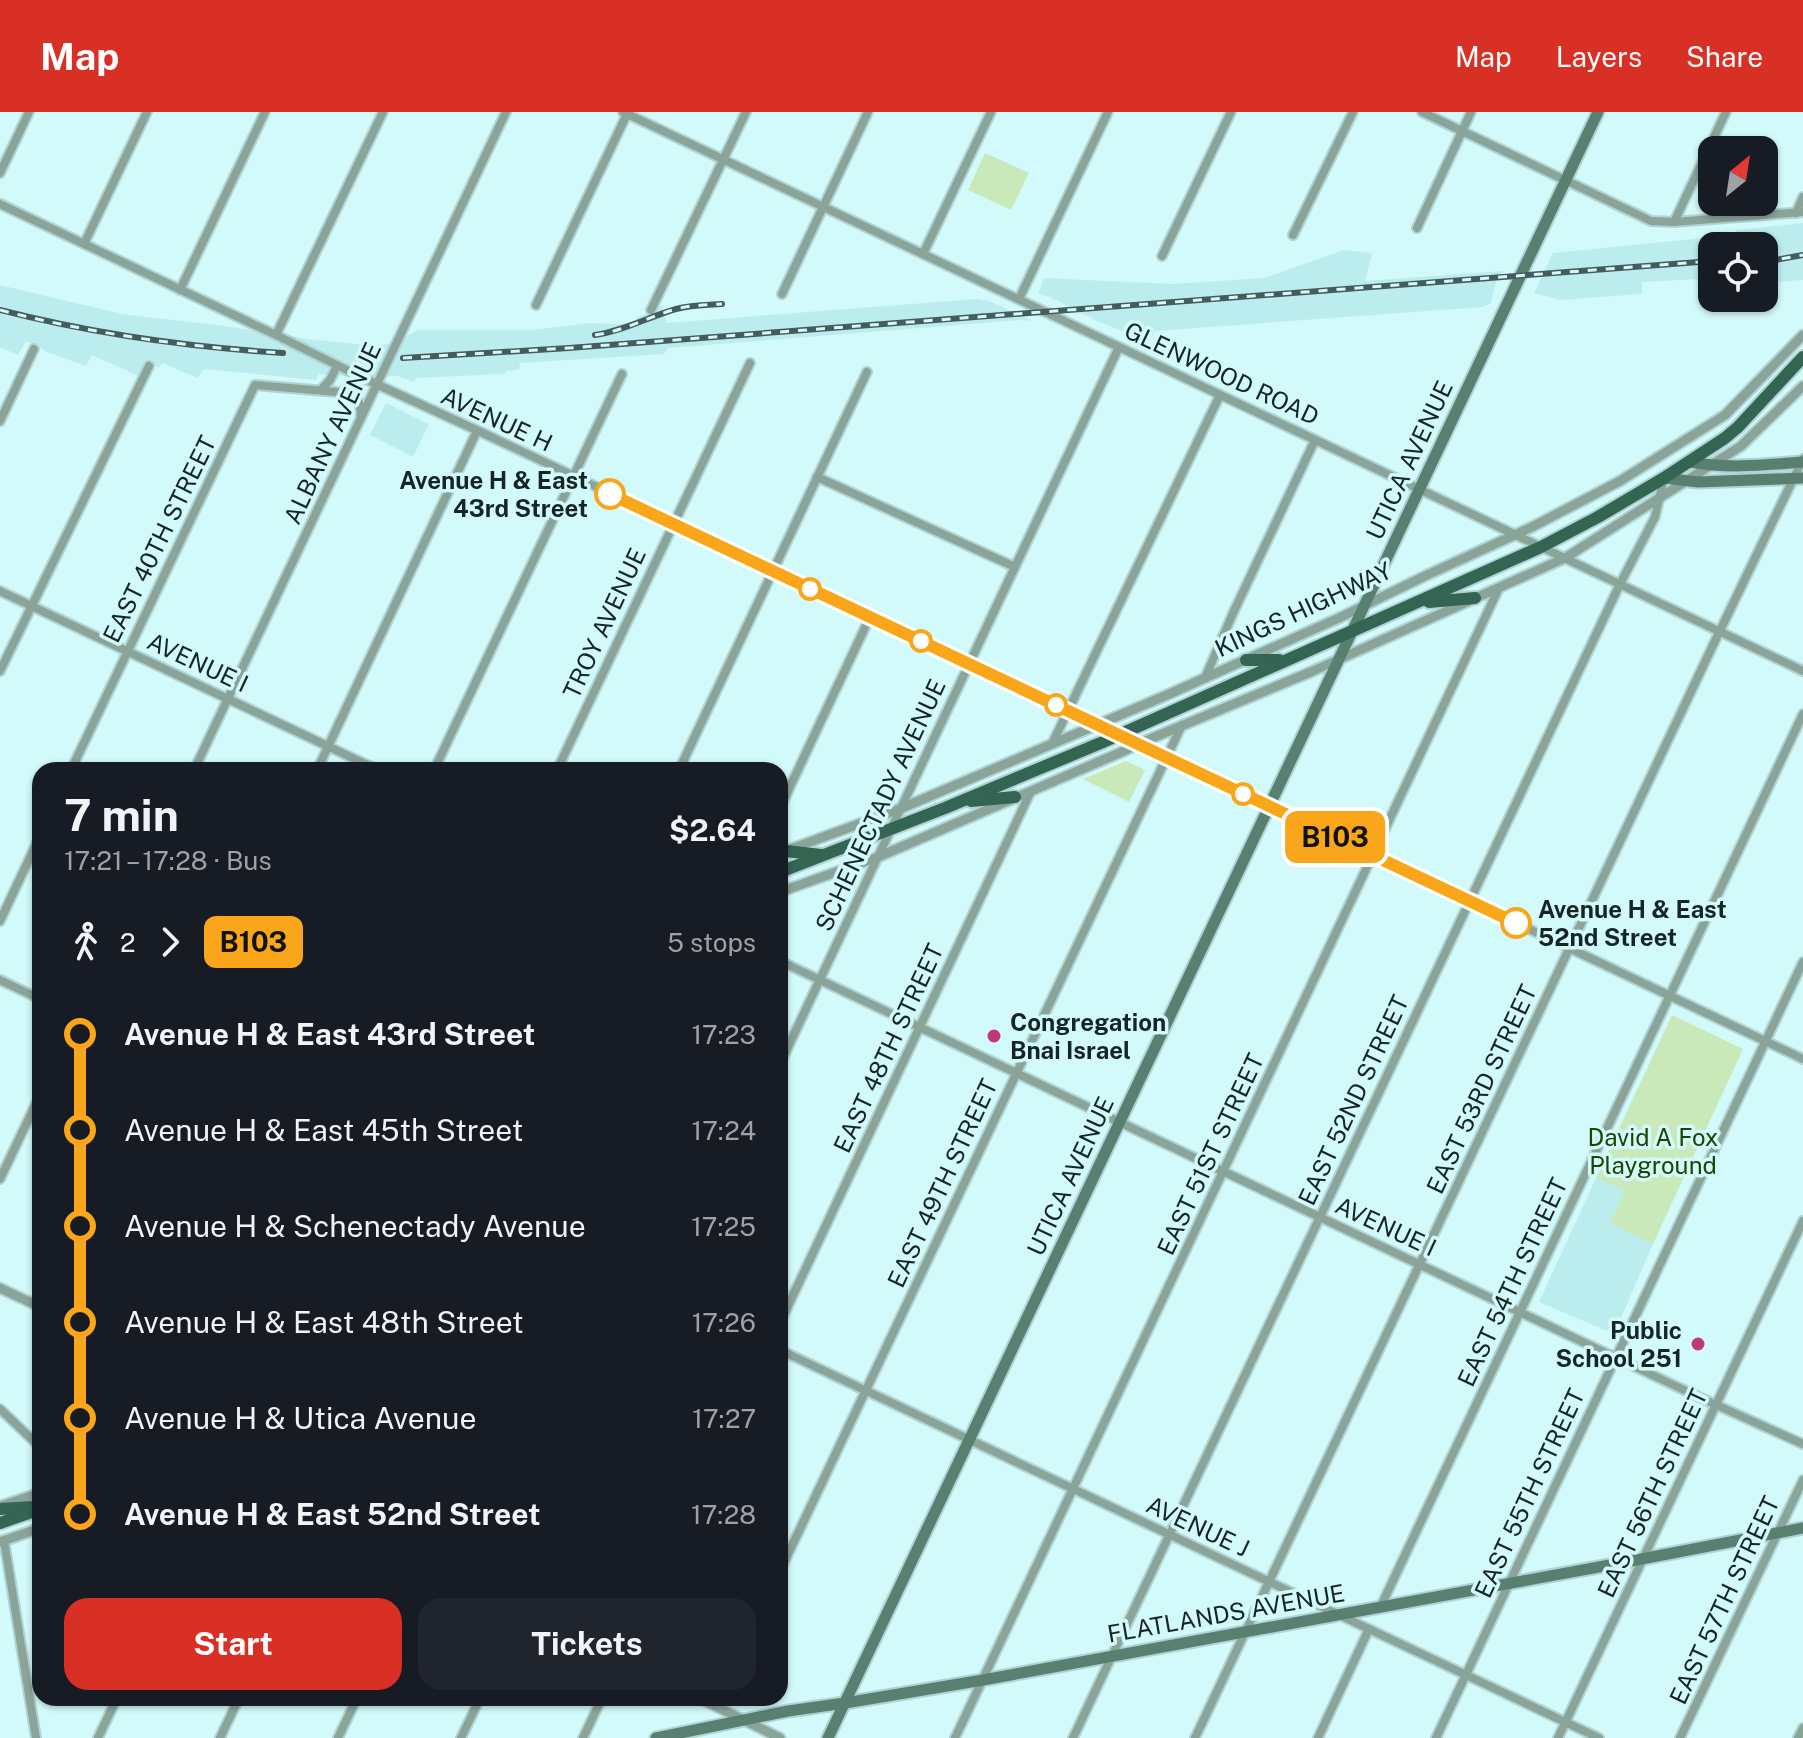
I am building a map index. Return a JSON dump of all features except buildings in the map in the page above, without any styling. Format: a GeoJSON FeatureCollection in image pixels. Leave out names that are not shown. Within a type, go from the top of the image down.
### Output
{"type":"FeatureCollection","features":[{"type":"Feature","properties":{"kind":"main road","name":"UTICA AVENUE"},"geometry":{"type":"LineString","coordinates":[[828,1738],[1598,112]]}},
{"type":"Feature","properties":{"kind":"main road","name":"KINGS HIGHWAY"},"geometry":{"type":"LineString","coordinates":[[788,869],[960,802],[1541,547],[1690,462],[1738,427],[1803,357]]}},
{"type":"Feature","properties":{"kind":"main road"},"geometry":{"type":"LineString","coordinates":[[1690,462],[1736,467],[1802,460]]}},
{"type":"Feature","properties":{"kind":"main road"},"geometry":{"type":"LineString","coordinates":[[1664,478],[1689,481],[1798,478]]}},
{"type":"Feature","properties":{"kind":"main road"},"geometry":{"type":"LineString","coordinates":[[1418,603],[1475,598]]}},
{"type":"Feature","properties":{"kind":"main road"},"geometry":{"type":"LineString","coordinates":[[1246,660],[1286,661]]}},
{"type":"Feature","properties":{"kind":"main road"},"geometry":{"type":"LineString","coordinates":[[960,802],[1015,797]]}},
{"type":"Feature","properties":{"kind":"main road"},"geometry":{"type":"LineString","coordinates":[[788,852],[824,856]]}},
{"type":"Feature","properties":{"kind":"main road"},"geometry":{"type":"LineString","coordinates":[[0,1508],[32,1508]]}},
{"type":"Feature","properties":{"kind":"main road"},"geometry":{"type":"LineString","coordinates":[[0,1523],[32,1511]]}},
{"type":"Feature","properties":{"kind":"main road","name":"FLATLANDS AVENUE"},"geometry":{"type":"LineString","coordinates":[[656,1738],[703,1734],[743,1720],[802,1708],[983,1680],[1803,1528]]}},
{"type":"Feature","properties":{"kind":"street"},"geometry":{"type":"LineString","coordinates":[[0,173],[29,112]]}},
{"type":"Feature","properties":{"kind":"street"},"geometry":{"type":"LineString","coordinates":[[84,244],[147,112]]}},
{"type":"Feature","properties":{"kind":"street"},"geometry":{"type":"LineString","coordinates":[[180,290],[265,112]]}},
{"type":"Feature","properties":{"kind":"street"},"geometry":{"type":"LineString","coordinates":[[276,335],[383,112]]}},
{"type":"Feature","properties":{"kind":"street","name":"ALBANY AVENUE"},"geometry":{"type":"LineString","coordinates":[[198,762],[506,112]]}},
{"type":"Feature","properties":{"kind":"street"},"geometry":{"type":"LineString","coordinates":[[651,310],[746,112]]}},
{"type":"Feature","properties":{"kind":"street"},"geometry":{"type":"LineString","coordinates":[[782,294],[868,112]]}},
{"type":"Feature","properties":{"kind":"street"},"geometry":{"type":"LineString","coordinates":[[923,254],[991,112]]}},
{"type":"Feature","properties":{"kind":"street"},"geometry":{"type":"LineString","coordinates":[[1019,299],[1108,112]]}},
{"type":"Feature","properties":{"kind":"street"},"geometry":{"type":"LineString","coordinates":[[1162,256],[1231,112]]}},
{"type":"Feature","properties":{"kind":"street"},"geometry":{"type":"LineString","coordinates":[[1293,235],[1353,112]]}},
{"type":"Feature","properties":{"kind":"street"},"geometry":{"type":"LineString","coordinates":[[1422,112],[1651,221],[1799,213],[1803,197]]}},
{"type":"Feature","properties":{"kind":"street"},"geometry":{"type":"LineString","coordinates":[[1417,228],[1471,112]]}},
{"type":"Feature","properties":{"kind":"street"},"geometry":{"type":"LineString","coordinates":[[1674,222],[1726,112]]}},
{"type":"Feature","properties":{"kind":"street"},"geometry":{"type":"LineString","coordinates":[[536,305],[626,113]]}},
{"type":"Feature","properties":{"kind":"street","name":"GLENWOOD ROAD"},"geometry":{"type":"LineString","coordinates":[[626,113],[1803,671]]}},
{"type":"Feature","properties":{"kind":"street","name":"AVENUE H"},"geometry":{"type":"LineString","coordinates":[[0,204],[1803,1059]]}},
{"type":"Feature","properties":{"kind":"street","name":"KINGS HIGHWAY"},"geometry":{"type":"LineString","coordinates":[[788,850],[902,808],[1205,678],[1517,535],[1620,481],[1725,415],[1803,335]]}},
{"type":"Feature","properties":{"kind":"street","name":"SCHENECTADY AVENUE"},"geometry":{"type":"LineString","coordinates":[[788,1047],[1119,347]]}},
{"type":"Feature","properties":{"kind":"street"},"geometry":{"type":"LineString","coordinates":[[0,421],[34,349]]}},
{"type":"Feature","properties":{"kind":"street","name":"TROY AVENUE"},"geometry":{"type":"LineString","coordinates":[[561,762],[750,363]]}},
{"type":"Feature","properties":{"kind":"street"},"geometry":{"type":"LineString","coordinates":[[0,671],[149,366]]}},
{"type":"Feature","properties":{"kind":"street"},"geometry":{"type":"LineString","coordinates":[[321,390],[337,366]]}},
{"type":"Feature","properties":{"kind":"street"},"geometry":{"type":"LineString","coordinates":[[683,762],[867,372]]}},
{"type":"Feature","properties":{"kind":"street"},"geometry":{"type":"LineString","coordinates":[[438,762],[622,374]]}},
{"type":"Feature","properties":{"kind":"street","name":"EAST 40TH STREET"},"geometry":{"type":"LineString","coordinates":[[75,762],[255,385],[349,393],[359,401],[361,418]]}},
{"type":"Feature","properties":{"kind":"street"},"geometry":{"type":"LineString","coordinates":[[788,889],[878,857],[1339,659],[1565,558],[1741,446],[1803,386]]}},
{"type":"Feature","properties":{"kind":"street"},"geometry":{"type":"LineString","coordinates":[[1052,744],[1220,395]]}},
{"type":"Feature","properties":{"kind":"street"},"geometry":{"type":"LineString","coordinates":[[321,762],[477,431]]}},
{"type":"Feature","properties":{"kind":"street"},"geometry":{"type":"LineString","coordinates":[[1205,678],[1315,440]]}},
{"type":"Feature","properties":{"kind":"street","name":"EAST 53RD STREET"},"geometry":{"type":"LineString","coordinates":[[1195,1738],[1720,632],[1798,478],[1802,460]]}},
{"type":"Feature","properties":{"kind":"street"},"geometry":{"type":"LineString","coordinates":[[817,477],[1015,567]]}},
{"type":"Feature","properties":{"kind":"street","name":"EAST 52ND STREET"},"geometry":{"type":"LineString","coordinates":[[1073,1738],[1620,584],[1655,517],[1664,478]]}},
{"type":"Feature","properties":{"kind":"street","name":"EAST 51ST STREET"},"geometry":{"type":"LineString","coordinates":[[955,1738],[1499,588]]}},
{"type":"Feature","properties":{"kind":"street","name":"AVENUE I"},"geometry":{"type":"LineString","coordinates":[[0,591],[361,762]]}},
{"type":"Feature","properties":{"kind":"street"},"geometry":{"type":"LineString","coordinates":[[788,791],[870,617]]}},
{"type":"Feature","properties":{"kind":"street","name":"EAST 54TH STREET"},"geometry":{"type":"LineString","coordinates":[[1380,1608],[1803,714]]}},
{"type":"Feature","properties":{"kind":"street","name":"EAST 49TH STREET"},"geometry":{"type":"LineString","coordinates":[[788,1554],[1182,725]]}},
{"type":"Feature","properties":{"kind":"street","name":"EAST 48TH STREET"},"geometry":{"type":"LineString","coordinates":[[788,1306],[1031,791]]}},
{"type":"Feature","properties":{"kind":"street"},"geometry":{"type":"LineString","coordinates":[[0,921],[32,853]]}},
{"type":"Feature","properties":{"kind":"street","name":"EAST 55TH STREET"},"geometry":{"type":"LineString","coordinates":[[1436,1738],[1803,962]]}},
{"type":"Feature","properties":{"kind":"street","name":"AVENUE I"},"geometry":{"type":"LineString","coordinates":[[788,965],[1803,1444]]}},
{"type":"Feature","properties":{"kind":"street"},"geometry":{"type":"LineString","coordinates":[[0,980],[32,995]]}},
{"type":"Feature","properties":{"kind":"street"},"geometry":{"type":"LineString","coordinates":[[0,1179],[32,1112]]}},
{"type":"Feature","properties":{"kind":"street","name":"EAST 56TH STREET"},"geometry":{"type":"LineString","coordinates":[[1558,1738],[1803,1221]]}},
{"type":"Feature","properties":{"kind":"street"},"geometry":{"type":"LineString","coordinates":[[0,1288],[32,1303]]}},
{"type":"Feature","properties":{"kind":"street","name":"AVENUE J"},"geometry":{"type":"LineString","coordinates":[[788,1354],[1599,1738]]}},
{"type":"Feature","properties":{"kind":"street"},"geometry":{"type":"LineString","coordinates":[[0,1409],[32,1439]]}},
{"type":"Feature","properties":{"kind":"street","name":"EAST 57TH STREET"},"geometry":{"type":"LineString","coordinates":[[1680,1738],[1803,1480]]}},
{"type":"Feature","properties":{"kind":"street"},"geometry":{"type":"LineString","coordinates":[[0,1508],[32,1496]]}},
{"type":"Feature","properties":{"kind":"street"},"geometry":{"type":"LineString","coordinates":[[32,1531],[2,1541],[36,1738]]}},
{"type":"Feature","properties":{"kind":"street"},"geometry":{"type":"LineString","coordinates":[[1318,1738],[1369,1629]]}},
{"type":"Feature","properties":{"kind":"street"},"geometry":{"type":"LineString","coordinates":[[98,1738],[113,1706]]}},
{"type":"Feature","properties":{"kind":"street"},"geometry":{"type":"LineString","coordinates":[[220,1738],[235,1706]]}},
{"type":"Feature","properties":{"kind":"street"},"geometry":{"type":"LineString","coordinates":[[338,1738],[353,1706]]}},
{"type":"Feature","properties":{"kind":"street"},"geometry":{"type":"LineString","coordinates":[[461,1738],[476,1706]]}},
{"type":"Feature","properties":{"kind":"street"},"geometry":{"type":"LineString","coordinates":[[583,1738],[598,1706]]}},
{"type":"Feature","properties":{"kind":"street"},"geometry":{"type":"LineString","coordinates":[[724,1706],[743,1720],[780,1738]]}},
{"type":"Feature","properties":{"kind":"street"},"geometry":{"type":"LineString","coordinates":[[1798,1738],[1803,1728]]}},
{"type":"Feature","properties":{"kind":"shaded area"},"geometry":{"type":"Polygon","coordinates":[[[1803,223],[1803,280],[1778,282],[1778,232],[1735,232],[1803,223]]]}},
{"type":"Feature","properties":{"kind":"shaded area"},"geometry":{"type":"Polygon","coordinates":[[[1698,238],[1698,279],[1642,282],[1642,294],[1560,300],[1534,293],[1553,253],[1698,238]]]}},
{"type":"Feature","properties":{"kind":"shaded area"},"geometry":{"type":"Polygon","coordinates":[[[1344,250],[1372,253],[1365,281],[1502,271],[1491,303],[1483,307],[1155,331],[1149,342],[1038,294],[1044,278],[1172,284],[1264,278],[1344,250]]]}},
{"type":"Feature","properties":{"kind":"shaded area"},"geometry":{"type":"Polygon","coordinates":[[[0,285],[122,314],[379,346],[397,342],[417,330],[530,330],[633,322],[662,305],[666,323],[977,299],[989,301],[1033,321],[668,348],[664,354],[520,363],[519,370],[504,374],[416,378],[414,382],[397,376],[319,374],[316,380],[204,369],[198,378],[162,363],[159,368],[147,362],[139,376],[92,355],[86,366],[26,341],[18,355],[0,347],[0,285]]]}},
{"type":"Feature","properties":{"kind":"shaded area"},"geometry":{"type":"Polygon","coordinates":[[[386,403],[429,424],[413,457],[370,435],[386,403]]]}},
{"type":"Feature","properties":{"kind":"shaded area"},"geometry":{"type":"Polygon","coordinates":[[[1596,1178],[1626,1190],[1610,1223],[1653,1244],[1614,1334],[1539,1302],[1596,1178]]]}},
{"type":"Feature","properties":{"kind":"green space"},"geometry":{"type":"Polygon","coordinates":[[[985,153],[1029,173],[1011,210],[968,190],[985,153]]]}},
{"type":"Feature","properties":{"kind":"green space"},"geometry":{"type":"Polygon","coordinates":[[[1126,761],[1145,770],[1129,802],[1083,779],[1126,761]]]}},
{"type":"Feature","properties":{"kind":"green space","name":"David A Fox Playground"},"geometry":{"type":"Polygon","coordinates":[[[1672,1015],[1743,1049],[1653,1244],[1610,1223],[1625,1190],[1596,1178],[1672,1015]]]}},
{"type":"Feature","properties":{"kind":"railway"},"geometry":{"type":"LineString","coordinates":[[1778,259],[1803,255]]}},
{"type":"Feature","properties":{"kind":"railway"},"geometry":{"type":"LineString","coordinates":[[403,358],[1698,262]]}},
{"type":"Feature","properties":{"kind":"railway"},"geometry":{"type":"LineString","coordinates":[[595,335],[676,309],[722,304]]}},
{"type":"Feature","properties":{"kind":"railway"},"geometry":{"type":"LineString","coordinates":[[0,310],[140,338],[283,353]]}},
{"type":"Feature","properties":{"kind":"bus line","name":"B103"},"geometry":{"type":"LineString","coordinates":[[610,494],[1516,923]]}},
{"type":"Feature","properties":{"kind":"place","name":"Avenue H & East 43rd Street"},"geometry":{"type":"Point","coordinates":[610,494]}},
{"type":"Feature","properties":{"kind":"place","name":"Avenue H & East 52nd Street"},"geometry":{"type":"Point","coordinates":[1516,923]}},
{"type":"Feature","properties":{"kind":"place","name":"Congregation Bnai Israel"},"geometry":{"type":"Point","coordinates":[994,1036]}},
{"type":"Feature","properties":{"kind":"place","name":"Public School 251"},"geometry":{"type":"Point","coordinates":[1698,1344]}}]}
